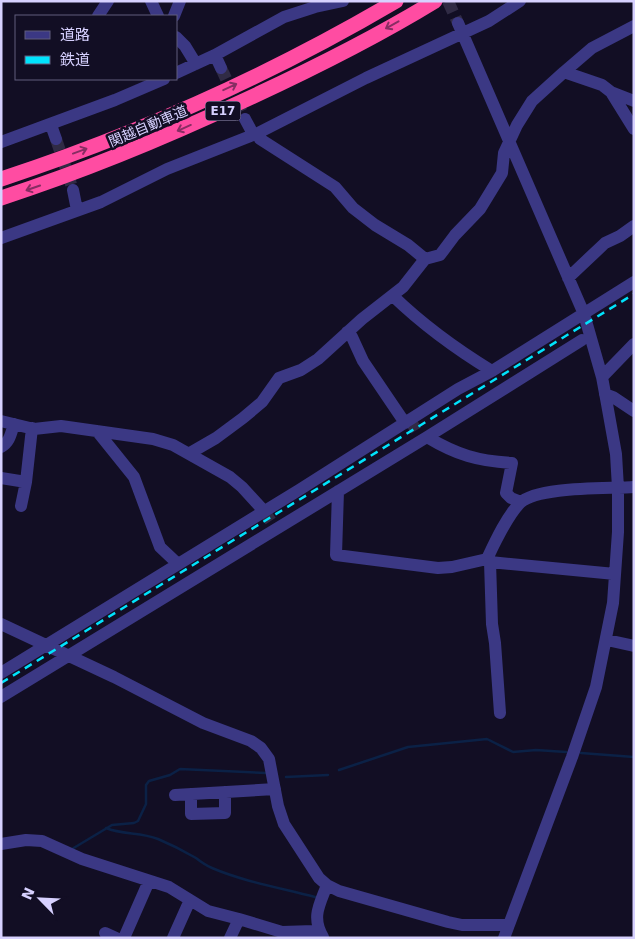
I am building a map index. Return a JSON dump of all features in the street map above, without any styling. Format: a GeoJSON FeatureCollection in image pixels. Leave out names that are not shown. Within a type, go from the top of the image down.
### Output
{"type":"FeatureCollection","features":[{"type":"Feature","properties":{"kind":"highway","name":"関越自動車道"},"geometry":{"type":"LineString","coordinates":[[1,179],[87,149],[207,98],[321,42],[396,1]]}},
{"type":"Feature","properties":{"kind":"highway","name":"関越自動車道"},"geometry":{"type":"LineString","coordinates":[[1,198],[92,167],[214,115],[328,60],[434,1]]}},
{"type":"Feature","properties":{"kind":"street"},"geometry":{"type":"LineString","coordinates":[[99,15],[108,1]]}},
{"type":"Feature","properties":{"kind":"street"},"geometry":{"type":"LineString","coordinates":[[151,1],[158,15]]}},
{"type":"Feature","properties":{"kind":"street"},"geometry":{"type":"LineString","coordinates":[[174,15],[180,1]]}},
{"type":"Feature","properties":{"kind":"street"},"geometry":{"type":"LineString","coordinates":[[178,72],[215,55],[284,17],[315,7],[343,1]]}},
{"type":"Feature","properties":{"kind":"street"},"geometry":{"type":"LineString","coordinates":[[1,238],[101,202],[167,169],[255,133],[366,78],[460,27],[489,21],[520,1]]}},
{"type":"Feature","properties":{"kind":"street"},"geometry":{"type":"LineString","coordinates":[[190,453],[216,438],[262,402],[279,378],[301,370],[318,358],[403,287],[425,259],[440,255],[455,235],[480,208],[502,173],[504,153],[517,124],[532,101],[592,48],[634,26]]}},
{"type":"Feature","properties":{"kind":"street"},"geometry":{"type":"LineString","coordinates":[[460,27],[584,314],[602,377],[616,454],[618,488],[615,574],[606,640],[596,687],[504,938]]}},
{"type":"Feature","properties":{"kind":"street"},"geometry":{"type":"LineString","coordinates":[[178,39],[185,46],[196,64]]}},
{"type":"Feature","properties":{"kind":"street"},"geometry":{"type":"LineString","coordinates":[[215,55],[221,68]]}},
{"type":"Feature","properties":{"kind":"street"},"geometry":{"type":"LineString","coordinates":[[564,72],[602,85],[611,92],[634,100]]}},
{"type":"Feature","properties":{"kind":"street"},"geometry":{"type":"LineString","coordinates":[[1,142],[51,125],[162,80]]}},
{"type":"Feature","properties":{"kind":"street"},"geometry":{"type":"LineString","coordinates":[[611,92],[634,129]]}},
{"type":"Feature","properties":{"kind":"street"},"geometry":{"type":"LineString","coordinates":[[245,118],[260,139],[335,186],[353,208],[375,226],[408,245],[425,259]]}},
{"type":"Feature","properties":{"kind":"street"},"geometry":{"type":"LineString","coordinates":[[51,125],[56,139]]}},
{"type":"Feature","properties":{"kind":"street"},"geometry":{"type":"LineString","coordinates":[[73,190],[77,210]]}},
{"type":"Feature","properties":{"kind":"street"},"geometry":{"type":"LineString","coordinates":[[568,278],[605,243],[620,236],[634,226]]}},
{"type":"Feature","properties":{"kind":"street"},"geometry":{"type":"LineString","coordinates":[[1,673],[634,282]]}},
{"type":"Feature","properties":{"kind":"street"},"geometry":{"type":"LineString","coordinates":[[393,296],[419,321],[492,371]]}},
{"type":"Feature","properties":{"kind":"street"},"geometry":{"type":"LineString","coordinates":[[347,332],[352,337],[363,361],[405,423]]}},
{"type":"Feature","properties":{"kind":"street"},"geometry":{"type":"LineString","coordinates":[[1,697],[427,438],[582,340]]}},
{"type":"Feature","properties":{"kind":"street"},"geometry":{"type":"LineString","coordinates":[[602,377],[634,344]]}},
{"type":"Feature","properties":{"kind":"street"},"geometry":{"type":"LineString","coordinates":[[527,349],[545,364]]}},
{"type":"Feature","properties":{"kind":"street"},"geometry":{"type":"LineString","coordinates":[[605,394],[634,411]]}},
{"type":"Feature","properties":{"kind":"street"},"geometry":{"type":"LineString","coordinates":[[1,421],[32,428],[61,426],[97,431],[153,439],[173,445],[230,477],[264,510]]}},
{"type":"Feature","properties":{"kind":"street"},"geometry":{"type":"LineString","coordinates":[[1,447],[6,444],[10,437],[14,424]]}},
{"type":"Feature","properties":{"kind":"street"},"geometry":{"type":"LineString","coordinates":[[21,506],[26,482],[32,428]]}},
{"type":"Feature","properties":{"kind":"street"},"geometry":{"type":"LineString","coordinates":[[97,431],[134,477],[160,547],[178,564]]}},
{"type":"Feature","properties":{"kind":"street"},"geometry":{"type":"LineString","coordinates":[[427,438],[459,454],[490,462],[512,463],[506,493],[511,498],[521,502]]}},
{"type":"Feature","properties":{"kind":"street"},"geometry":{"type":"LineString","coordinates":[[1,478],[26,482]]}},
{"type":"Feature","properties":{"kind":"street"},"geometry":{"type":"LineString","coordinates":[[500,713],[488,560],[501,530],[521,502],[538,495],[562,490],[634,487]]}},
{"type":"Feature","properties":{"kind":"street"},"geometry":{"type":"LineString","coordinates":[[338,491],[336,555],[438,568],[488,560],[615,574]]}},
{"type":"Feature","properties":{"kind":"street"},"geometry":{"type":"LineString","coordinates":[[1,624],[114,677],[203,723],[251,741],[261,748],[269,759],[274,789],[284,824],[314,872],[327,885],[448,922],[462,925],[509,925]]}},
{"type":"Feature","properties":{"kind":"street"},"geometry":{"type":"LineString","coordinates":[[606,640],[634,646]]}},
{"type":"Feature","properties":{"kind":"street"},"geometry":{"type":"LineString","coordinates":[[175,795],[274,789]]}},
{"type":"Feature","properties":{"kind":"street"},"geometry":{"type":"LineString","coordinates":[[190,794],[191,814],[225,813],[225,792]]}},
{"type":"Feature","properties":{"kind":"street"},"geometry":{"type":"LineString","coordinates":[[1,844],[26,840],[42,841],[76,856],[149,882],[175,889],[208,911],[282,932],[314,931],[322,936]]}},
{"type":"Feature","properties":{"kind":"street"},"geometry":{"type":"LineString","coordinates":[[124,938],[149,882]]}},
{"type":"Feature","properties":{"kind":"street"},"geometry":{"type":"LineString","coordinates":[[322,936],[317,926],[316,914],[327,885]]}},
{"type":"Feature","properties":{"kind":"street"},"geometry":{"type":"LineString","coordinates":[[173,938],[190,900]]}},
{"type":"Feature","properties":{"kind":"street"},"geometry":{"type":"LineString","coordinates":[[230,938],[239,919]]}},
{"type":"Feature","properties":{"kind":"waterway"},"geometry":{"type":"LineString","coordinates":[[339,770],[408,747],[487,739],[513,752],[536,750],[566,752]]}},
{"type":"Feature","properties":{"kind":"waterway"},"geometry":{"type":"LineString","coordinates":[[581,753],[634,757]]}},
{"type":"Feature","properties":{"kind":"waterway"},"geometry":{"type":"LineString","coordinates":[[72,849],[112,825],[138,821],[146,804],[146,785],[149,781],[170,775],[180,769],[266,773]]}},
{"type":"Feature","properties":{"kind":"waterway"},"geometry":{"type":"LineString","coordinates":[[286,777],[328,775]]}},
{"type":"Feature","properties":{"kind":"waterway"},"geometry":{"type":"LineString","coordinates":[[106,828],[158,839],[187,853],[207,866],[225,873],[315,897]]}},
{"type":"Feature","properties":{"kind":"tunnel"},"geometry":{"type":"LineString","coordinates":[[448,1],[458,23]]}},
{"type":"Feature","properties":{"kind":"tunnel"},"geometry":{"type":"LineString","coordinates":[[221,68],[245,119]]}},
{"type":"Feature","properties":{"kind":"tunnel"},"geometry":{"type":"LineString","coordinates":[[56,139],[73,190]]}},
{"type":"Feature","properties":{"kind":"tunnel"},"geometry":{"type":"LineString","coordinates":[[410,420],[422,440]]}},
{"type":"Feature","properties":{"kind":"tunnel"},"geometry":{"type":"LineString","coordinates":[[264,511],[276,529]]}},
{"type":"Feature","properties":{"kind":"railway"},"geometry":{"type":"LineString","coordinates":[[1,683],[634,294]]}}]}
